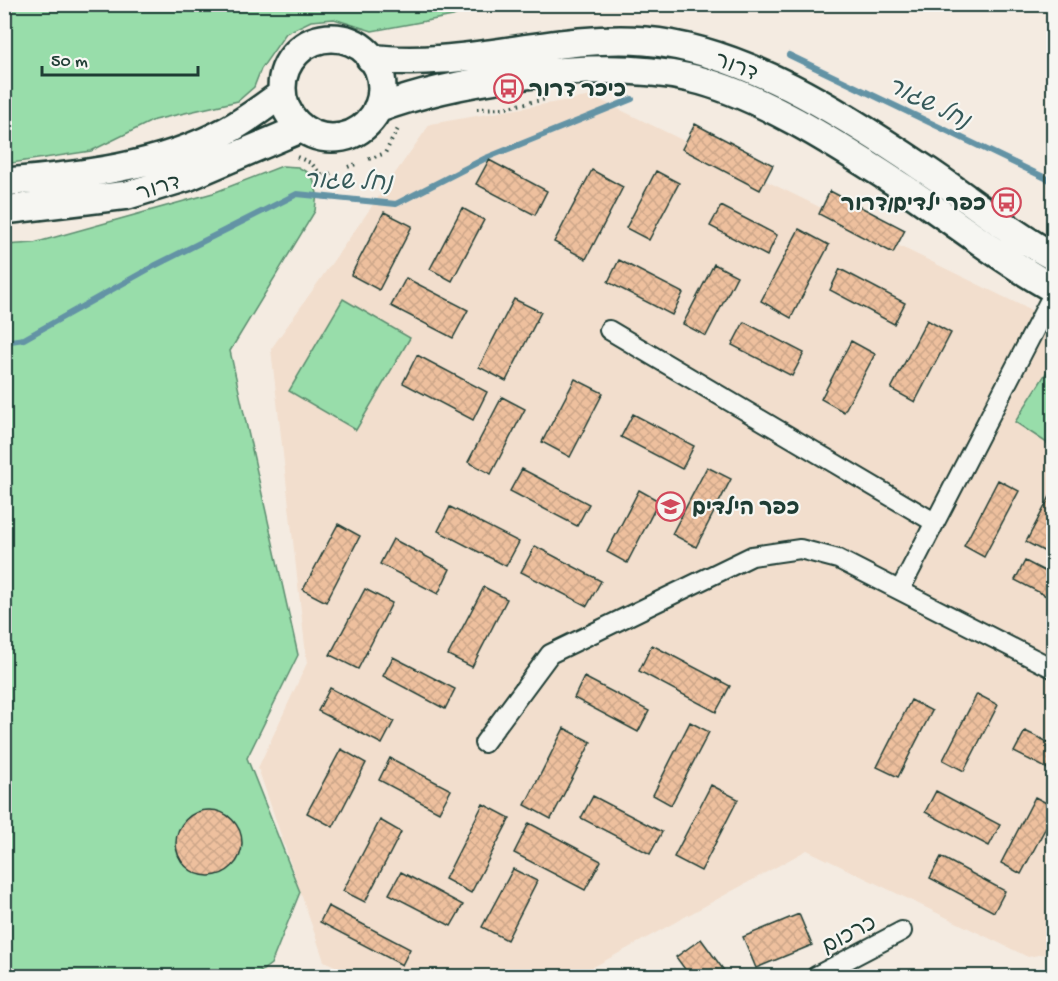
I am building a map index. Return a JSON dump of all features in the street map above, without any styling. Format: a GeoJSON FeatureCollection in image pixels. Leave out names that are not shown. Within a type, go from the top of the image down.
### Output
{"type":"FeatureCollection","features":[{"type":"Feature","properties":{"kind":"street"},"geometry":{"type":"LineString","coordinates":[[341,39],[352,43],[370,58],[381,83],[377,109],[363,127],[344,137],[322,137],[302,128],[289,113],[282,94],[282,82],[290,61],[298,52],[318,40],[341,39]]}},
{"type":"Feature","properties":{"kind":"street","name":"דרור"},"geometry":{"type":"LineString","coordinates":[[370,58],[403,62],[586,42],[645,41],[697,50],[787,84],[922,167],[1032,245],[1053,257]]}},
{"type":"Feature","properties":{"kind":"street","name":"דרור"},"geometry":{"type":"LineString","coordinates":[[377,109],[410,97],[521,76],[587,70],[643,70],[691,78],[775,110],[907,190],[1017,269],[1053,291]]}},
{"type":"Feature","properties":{"kind":"street","name":"דרור"},"geometry":{"type":"LineString","coordinates":[[4,182],[122,168],[178,151],[228,130],[282,94]]}},
{"type":"Feature","properties":{"kind":"street","name":"דרור"},"geometry":{"type":"LineString","coordinates":[[4,210],[128,195],[187,177],[302,128]]}},
{"type":"Feature","properties":{"kind":"street"},"geometry":{"type":"LineString","coordinates":[[900,590],[1053,291]]}},
{"type":"Feature","properties":{"kind":"street"},"geometry":{"type":"LineString","coordinates":[[609,330],[934,522]]}},
{"type":"Feature","properties":{"kind":"street"},"geometry":{"type":"LineString","coordinates":[[484,743],[550,654],[752,556],[800,549],[838,559],[1053,669]]}},
{"type":"Feature","properties":{"kind":"street","name":"כרכום"},"geometry":{"type":"LineString","coordinates":[[816,976],[902,932]]}},
{"type":"Feature","properties":{"kind":"path"},"geometry":{"type":"LineString","coordinates":[[469,109],[504,108],[548,98]]}},
{"type":"Feature","properties":{"kind":"path"},"geometry":{"type":"LineString","coordinates":[[369,159],[385,153],[390,140],[402,125]]}},
{"type":"Feature","properties":{"kind":"path"},"geometry":{"type":"LineString","coordinates":[[348,166],[356,164]]}},
{"type":"Feature","properties":{"kind":"shaded area","name":"כפר הילדים"},"geometry":{"type":"Polygon","coordinates":[[[592,96],[1053,321],[1053,952],[1028,957],[807,850],[577,976],[357,976],[324,961],[258,768],[307,663],[271,349],[430,124],[592,96]]]}},
{"type":"Feature","properties":{"kind":"green space"},"geometry":{"type":"Polygon","coordinates":[[[18,4],[477,5],[453,16],[372,31],[334,19],[311,21],[286,33],[261,69],[254,87],[238,101],[154,120],[91,151],[5,164],[5,12],[18,4]]]}},
{"type":"Feature","properties":{"kind":"green space"},"geometry":{"type":"Polygon","coordinates":[[[282,166],[298,167],[312,175],[317,193],[315,211],[230,351],[298,655],[247,758],[300,892],[271,964],[255,976],[5,976],[5,245],[34,243],[213,193],[282,166]]]}},
{"type":"Feature","properties":{"kind":"green space"},"geometry":{"type":"Polygon","coordinates":[[[343,299],[410,338],[356,430],[289,391],[343,299]]]}},
{"type":"Feature","properties":{"kind":"green space"},"geometry":{"type":"Polygon","coordinates":[[[1053,362],[1053,447],[1015,422],[1053,362]]]}},
{"type":"Feature","properties":{"kind":"building"},"geometry":{"type":"Polygon","coordinates":[[[695,124],[773,165],[760,190],[682,149],[695,124]]]}},
{"type":"Feature","properties":{"kind":"building"},"geometry":{"type":"Polygon","coordinates":[[[489,160],[547,191],[535,215],[476,184],[489,160]]]}},
{"type":"Feature","properties":{"kind":"building"},"geometry":{"type":"Polygon","coordinates":[[[592,170],[623,187],[586,259],[554,242],[592,170]]]}},
{"type":"Feature","properties":{"kind":"building"},"geometry":{"type":"Polygon","coordinates":[[[656,171],[679,183],[649,240],[626,228],[656,171]]]}},
{"type":"Feature","properties":{"kind":"building"},"geometry":{"type":"Polygon","coordinates":[[[830,191],[905,230],[893,253],[819,214],[830,191]]]}},
{"type":"Feature","properties":{"kind":"building"},"geometry":{"type":"Polygon","coordinates":[[[721,206],[777,235],[767,256],[710,226],[721,206]]]}},
{"type":"Feature","properties":{"kind":"building"},"geometry":{"type":"Polygon","coordinates":[[[462,208],[484,220],[452,281],[430,269],[462,208]]]}},
{"type":"Feature","properties":{"kind":"building"},"geometry":{"type":"Polygon","coordinates":[[[384,212],[412,226],[379,290],[351,275],[384,212]]]}},
{"type":"Feature","properties":{"kind":"building"},"geometry":{"type":"Polygon","coordinates":[[[799,229],[829,245],[791,318],[761,301],[799,229]]]}},
{"type":"Feature","properties":{"kind":"building"},"geometry":{"type":"Polygon","coordinates":[[[619,260],[683,293],[672,315],[608,282],[619,260]]]}},
{"type":"Feature","properties":{"kind":"building"},"geometry":{"type":"Polygon","coordinates":[[[714,264],[737,276],[706,336],[683,324],[714,264]]]}},
{"type":"Feature","properties":{"kind":"building"},"geometry":{"type":"Polygon","coordinates":[[[840,269],[905,303],[894,324],[830,290],[840,269]]]}},
{"type":"Feature","properties":{"kind":"building"},"geometry":{"type":"Polygon","coordinates":[[[406,278],[468,310],[453,338],[391,306],[406,278]]]}},
{"type":"Feature","properties":{"kind":"building"},"geometry":{"type":"Polygon","coordinates":[[[514,299],[541,312],[506,381],[479,367],[514,299]]]}},
{"type":"Feature","properties":{"kind":"building"},"geometry":{"type":"Polygon","coordinates":[[[927,320],[951,333],[915,402],[891,389],[927,320]]]}},
{"type":"Feature","properties":{"kind":"building"},"geometry":{"type":"Polygon","coordinates":[[[744,322],[804,353],[792,376],[732,345],[744,322]]]}},
{"type":"Feature","properties":{"kind":"building"},"geometry":{"type":"Polygon","coordinates":[[[851,341],[875,354],[844,412],[821,399],[851,341]]]}},
{"type":"Feature","properties":{"kind":"building"},"geometry":{"type":"Polygon","coordinates":[[[417,355],[487,392],[473,420],[403,383],[417,355]]]}},
{"type":"Feature","properties":{"kind":"building"},"geometry":{"type":"Polygon","coordinates":[[[575,379],[603,393],[570,457],[542,442],[575,379]]]}},
{"type":"Feature","properties":{"kind":"building"},"geometry":{"type":"Polygon","coordinates":[[[502,397],[525,409],[491,474],[468,462],[502,397]]]}},
{"type":"Feature","properties":{"kind":"building"},"geometry":{"type":"Polygon","coordinates":[[[633,414],[694,446],[682,469],[621,437],[633,414]]]}},
{"type":"Feature","properties":{"kind":"building"},"geometry":{"type":"Polygon","coordinates":[[[707,467],[731,479],[696,547],[672,534],[707,467]]]}},
{"type":"Feature","properties":{"kind":"building"},"geometry":{"type":"Polygon","coordinates":[[[522,469],[589,504],[577,526],[510,491],[522,469]]]}},
{"type":"Feature","properties":{"kind":"building"},"geometry":{"type":"Polygon","coordinates":[[[998,480],[1019,491],[984,557],[964,546],[998,480]]]}},
{"type":"Feature","properties":{"kind":"building"},"geometry":{"type":"Polygon","coordinates":[[[1054,489],[1054,555],[1053,556],[1026,542],[1054,489]]]}},
{"type":"Feature","properties":{"kind":"building"},"geometry":{"type":"Polygon","coordinates":[[[639,490],[659,501],[627,563],[607,552],[639,490]]]}},
{"type":"Feature","properties":{"kind":"building"},"geometry":{"type":"Polygon","coordinates":[[[450,507],[519,542],[506,566],[438,531],[450,507]]]}},
{"type":"Feature","properties":{"kind":"building"},"geometry":{"type":"Polygon","coordinates":[[[338,524],[360,536],[326,602],[303,590],[338,524]]]}},
{"type":"Feature","properties":{"kind":"building"},"geometry":{"type":"Polygon","coordinates":[[[393,539],[450,569],[438,594],[380,564],[393,539]]]}},
{"type":"Feature","properties":{"kind":"building"},"geometry":{"type":"Polygon","coordinates":[[[535,546],[601,581],[587,606],[521,572],[535,546]]]}},
{"type":"Feature","properties":{"kind":"building"},"geometry":{"type":"Polygon","coordinates":[[[1025,561],[1054,576],[1054,600],[1015,580],[1025,561]]]}},
{"type":"Feature","properties":{"kind":"building"},"geometry":{"type":"Polygon","coordinates":[[[484,587],[507,599],[472,667],[448,655],[484,587]]]}},
{"type":"Feature","properties":{"kind":"building"},"geometry":{"type":"Polygon","coordinates":[[[365,589],[392,603],[358,669],[330,655],[365,589]]]}},
{"type":"Feature","properties":{"kind":"building"},"geometry":{"type":"Polygon","coordinates":[[[652,645],[730,686],[716,712],[639,671],[652,645]]]}},
{"type":"Feature","properties":{"kind":"building"},"geometry":{"type":"Polygon","coordinates":[[[393,657],[455,689],[445,709],[383,676],[393,657]]]}},
{"type":"Feature","properties":{"kind":"building"},"geometry":{"type":"Polygon","coordinates":[[[584,677],[649,711],[638,732],[574,698],[584,677]]]}},
{"type":"Feature","properties":{"kind":"building"},"geometry":{"type":"Polygon","coordinates":[[[330,688],[394,721],[382,744],[318,711],[330,688]]]}},
{"type":"Feature","properties":{"kind":"building"},"geometry":{"type":"Polygon","coordinates":[[[977,694],[998,705],[964,771],[943,760],[977,694]]]}},
{"type":"Feature","properties":{"kind":"building"},"geometry":{"type":"Polygon","coordinates":[[[911,700],[932,711],[898,777],[877,767],[911,700]]]}},
{"type":"Feature","properties":{"kind":"building"},"geometry":{"type":"Polygon","coordinates":[[[690,722],[709,732],[671,805],[653,795],[690,722]]]}},
{"type":"Feature","properties":{"kind":"building"},"geometry":{"type":"Polygon","coordinates":[[[564,728],[591,742],[551,819],[525,805],[564,728]]]}},
{"type":"Feature","properties":{"kind":"building"},"geometry":{"type":"Polygon","coordinates":[[[1025,731],[1054,745],[1054,772],[1014,752],[1025,731]]]}},
{"type":"Feature","properties":{"kind":"building"},"geometry":{"type":"Polygon","coordinates":[[[341,749],[366,763],[333,827],[307,813],[341,749]]]}},
{"type":"Feature","properties":{"kind":"building"},"geometry":{"type":"Polygon","coordinates":[[[390,758],[451,790],[439,812],[379,780],[390,758]]]}},
{"type":"Feature","properties":{"kind":"building"},"geometry":{"type":"Polygon","coordinates":[[[711,785],[738,799],[701,871],[674,857],[711,785]]]}},
{"type":"Feature","properties":{"kind":"building"},"geometry":{"type":"Polygon","coordinates":[[[936,791],[1000,825],[989,846],[925,812],[936,791]]]}},
{"type":"Feature","properties":{"kind":"building"},"geometry":{"type":"Polygon","coordinates":[[[593,796],[662,832],[650,854],[581,818],[593,796]]]}},
{"type":"Feature","properties":{"kind":"building"},"geometry":{"type":"Polygon","coordinates":[[[1035,797],[1054,807],[1054,812],[1021,874],[1001,863],[1035,797]]]}},
{"type":"Feature","properties":{"kind":"building"},"geometry":{"type":"Polygon","coordinates":[[[483,804],[510,818],[471,893],[445,879],[483,804]]]}},
{"type":"Feature","properties":{"kind":"building"},"geometry":{"type":"Polygon","coordinates":[[[209,810],[221,813],[232,820],[239,831],[242,843],[239,855],[232,866],[221,873],[209,876],[197,873],[186,866],[179,855],[176,843],[179,831],[186,820],[197,813],[209,810]]]}},
{"type":"Feature","properties":{"kind":"building"},"geometry":{"type":"Polygon","coordinates":[[[380,820],[401,832],[365,902],[343,891],[380,820]]]}},
{"type":"Feature","properties":{"kind":"building"},"geometry":{"type":"Polygon","coordinates":[[[529,823],[601,861],[585,890],[514,853],[529,823]]]}},
{"type":"Feature","properties":{"kind":"building"},"geometry":{"type":"Polygon","coordinates":[[[941,857],[1005,891],[994,912],[930,878],[941,857]]]}},
{"type":"Feature","properties":{"kind":"building"},"geometry":{"type":"Polygon","coordinates":[[[513,869],[537,881],[507,940],[482,927],[513,869]]]}},
{"type":"Feature","properties":{"kind":"building"},"geometry":{"type":"Polygon","coordinates":[[[401,872],[463,905],[451,926],[389,894],[401,872]]]}},
{"type":"Feature","properties":{"kind":"building"},"geometry":{"type":"Polygon","coordinates":[[[328,906],[410,949],[402,965],[320,922],[328,906]]]}},
{"type":"Feature","properties":{"kind":"building"},"geometry":{"type":"Polygon","coordinates":[[[799,914],[812,945],[756,968],[743,937],[799,914]]]}},
{"type":"Feature","properties":{"kind":"building"},"geometry":{"type":"Polygon","coordinates":[[[701,939],[728,976],[690,976],[676,957],[701,939]]]}},
{"type":"Feature","properties":{"kind":"waterway","name":"נחל שגור"},"geometry":{"type":"LineString","coordinates":[[789,55],[1054,182]]}},
{"type":"Feature","properties":{"kind":"waterway","name":"נחל שגור"},"geometry":{"type":"LineString","coordinates":[[4,342],[24,339],[154,266],[297,194],[396,204],[486,158],[632,99]]}},
{"type":"Feature","properties":{"kind":"place","name":"כיכר דרור"},"geometry":{"type":"Point","coordinates":[508,88]}},
{"type":"Feature","properties":{"kind":"place","name":"כפר ילדים/דרור"},"geometry":{"type":"Point","coordinates":[1007,202]}},
{"type":"Feature","properties":{"kind":"place","name":"כפר הילדים"},"geometry":{"type":"Point","coordinates":[671,506]}}]}
